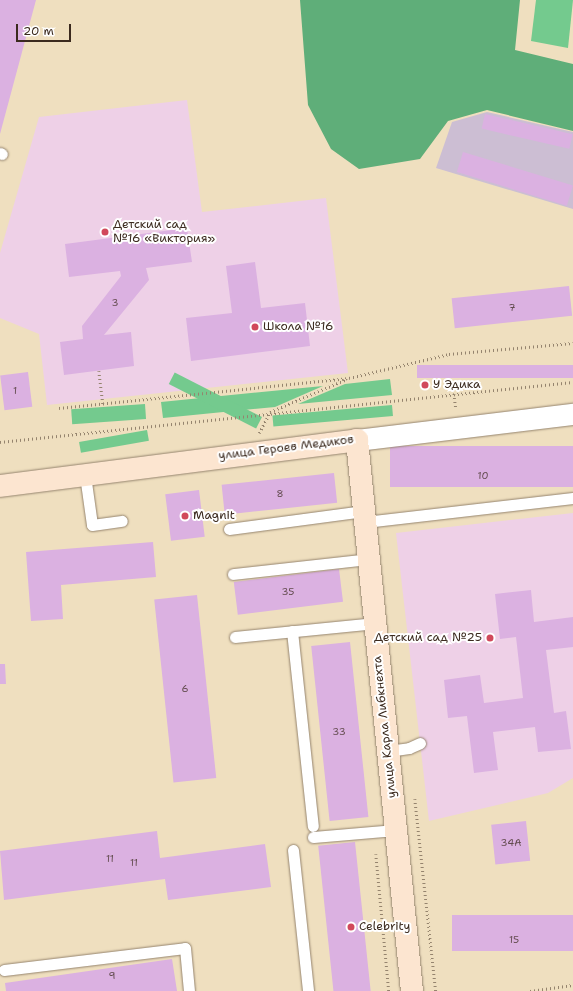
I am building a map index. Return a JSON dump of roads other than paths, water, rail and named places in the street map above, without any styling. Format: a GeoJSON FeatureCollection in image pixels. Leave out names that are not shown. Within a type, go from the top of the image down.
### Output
{"type":"FeatureCollection","features":[{"type":"Feature","properties":{"kind":"street","name":"улица Героев Медиков"},"geometry":{"type":"LineString","coordinates":[[0,486],[573,414]]}},
{"type":"Feature","properties":{"kind":"street","name":"улица Карла Либкнехта"},"geometry":{"type":"LineString","coordinates":[[357,440],[412,991]]}},
{"type":"Feature","properties":{"kind":"lane"},"geometry":{"type":"LineString","coordinates":[[85,475],[92,525],[122,521]]}},
{"type":"Feature","properties":{"kind":"lane"},"geometry":{"type":"LineString","coordinates":[[229,529],[573,498]]}},
{"type":"Feature","properties":{"kind":"lane"},"geometry":{"type":"LineString","coordinates":[[233,574],[369,559]]}},
{"type":"Feature","properties":{"kind":"lane"},"geometry":{"type":"LineString","coordinates":[[235,637],[375,623]]}},
{"type":"Feature","properties":{"kind":"lane"},"geometry":{"type":"LineString","coordinates":[[292,631],[313,831],[396,830]]}},
{"type":"Feature","properties":{"kind":"lane"},"geometry":{"type":"LineString","coordinates":[[388,751],[409,748],[420,742]]}},
{"type":"Feature","properties":{"kind":"lane"},"geometry":{"type":"LineString","coordinates":[[293,850],[308,991]]}},
{"type":"Feature","properties":{"kind":"lane"},"geometry":{"type":"LineString","coordinates":[[4,970],[185,948],[189,991]]}},
{"type":"Feature","properties":{"kind":"place","name":"Детский сад №16 «Виктория»"},"geometry":{"type":"Point","coordinates":[105,232]}},
{"type":"Feature","properties":{"kind":"place","name":"Школа №16"},"geometry":{"type":"Point","coordinates":[255,327]}},
{"type":"Feature","properties":{"kind":"place","name":"У Эдика"},"geometry":{"type":"Point","coordinates":[425,385]}},
{"type":"Feature","properties":{"kind":"place","name":"Magnit"},"geometry":{"type":"Point","coordinates":[185,516]}},
{"type":"Feature","properties":{"kind":"place","name":"Детский сад №25"},"geometry":{"type":"Point","coordinates":[490,638]}},
{"type":"Feature","properties":{"kind":"place","name":"Celebrity"},"geometry":{"type":"Point","coordinates":[351,927]}}]}
